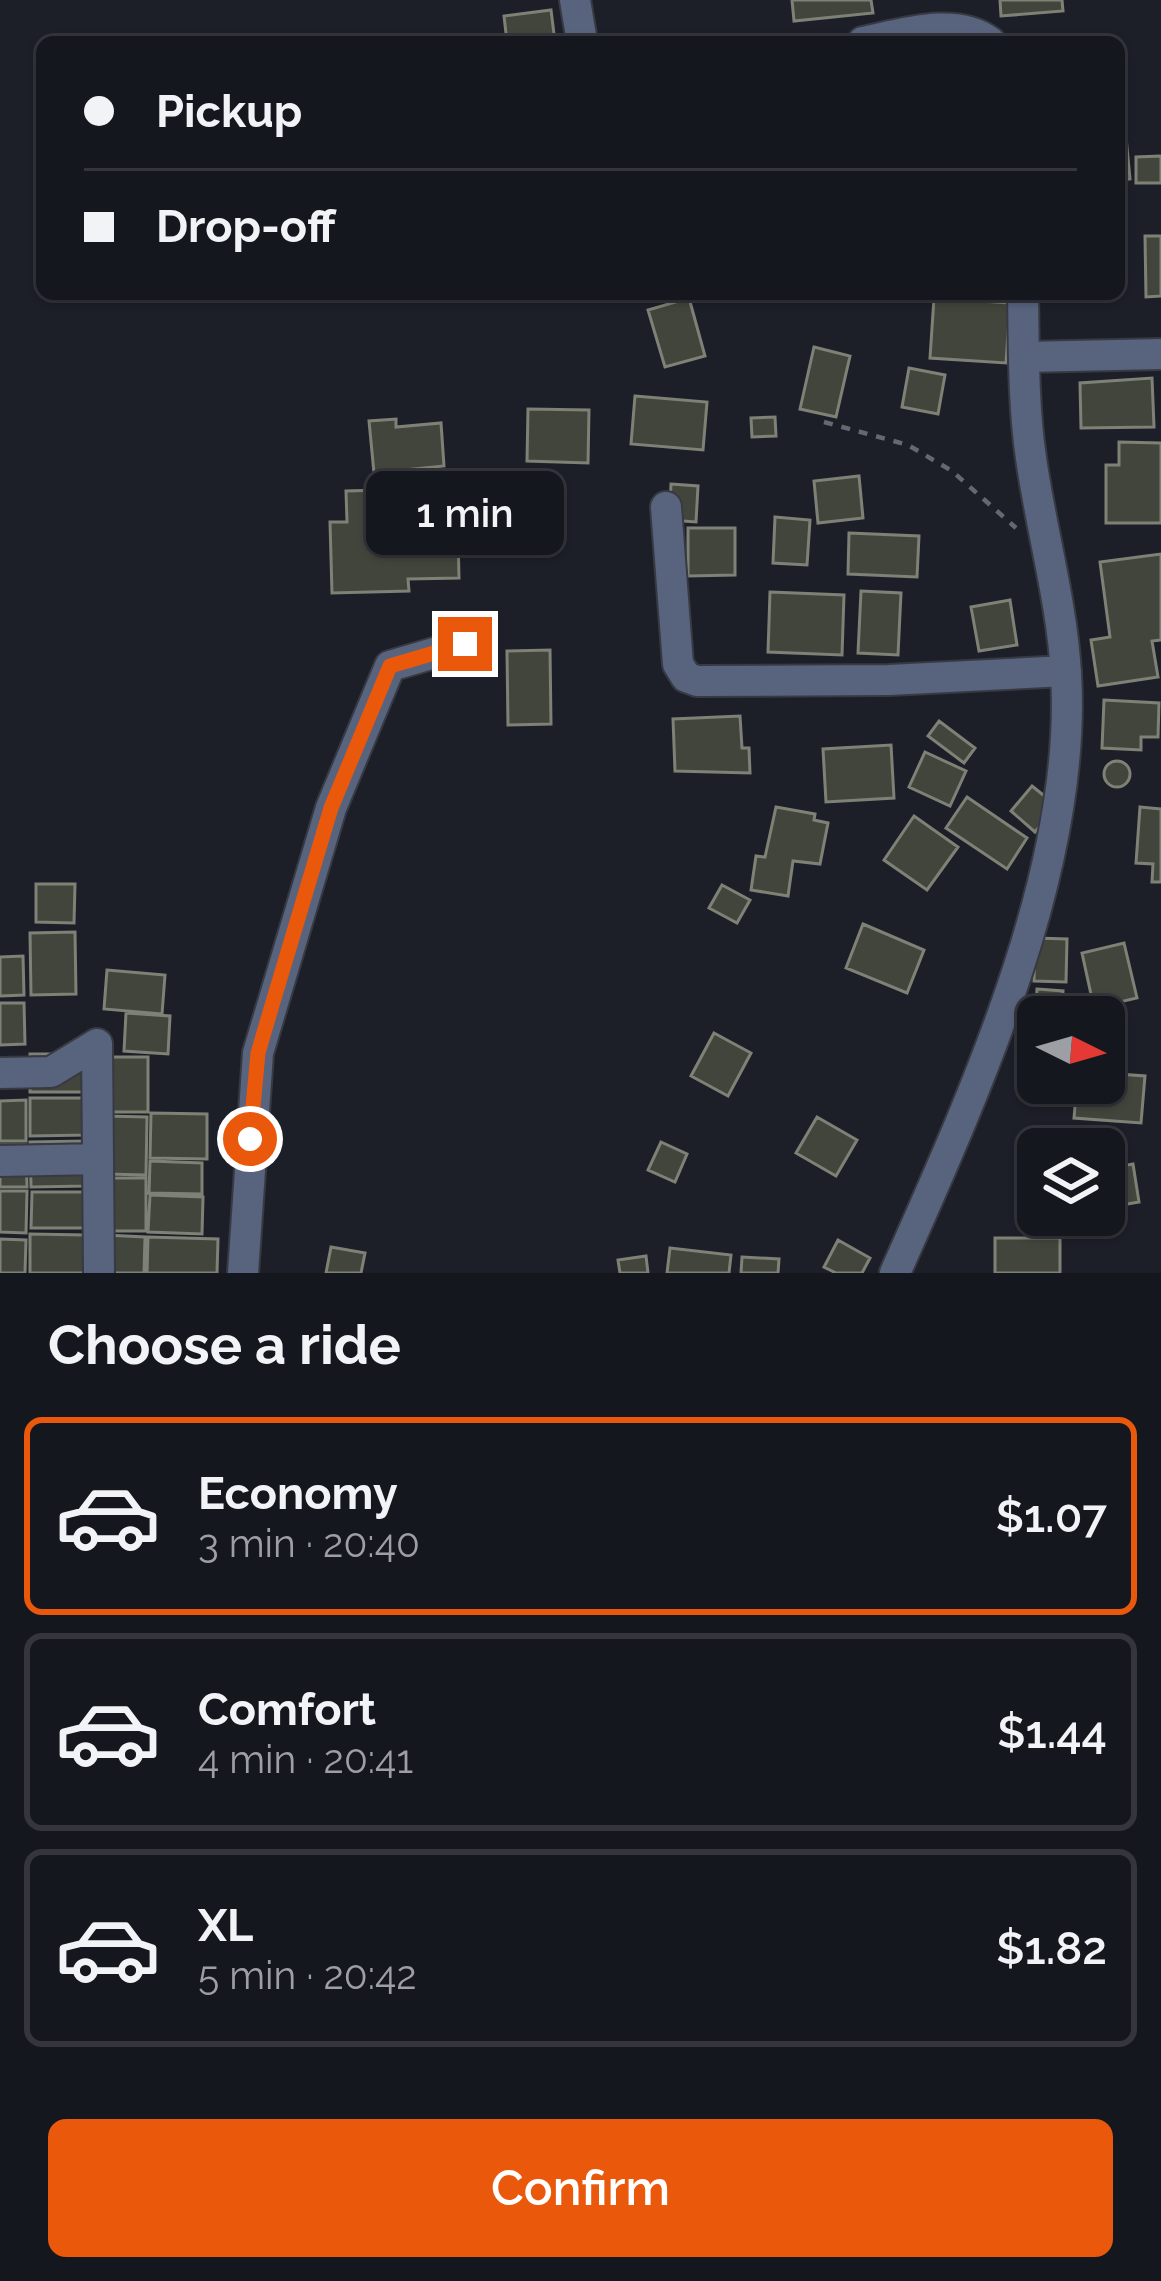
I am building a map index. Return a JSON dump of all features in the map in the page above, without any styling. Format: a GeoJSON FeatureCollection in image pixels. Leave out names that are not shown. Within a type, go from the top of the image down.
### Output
{"type":"FeatureCollection","features":[{"type":"Feature","properties":{"kind":"street"},"geometry":{"type":"LineString","coordinates":[[574,0],[581,36]]}},
{"type":"Feature","properties":{"kind":"street"},"geometry":{"type":"LineString","coordinates":[[898,36],[944,28],[979,36]]}},
{"type":"Feature","properties":{"kind":"street"},"geometry":{"type":"LineString","coordinates":[[895,1273],[964,1116],[1050,862],[1066,757],[1066,671],[1030,452],[1023,300]]}},
{"type":"Feature","properties":{"kind":"street"},"geometry":{"type":"LineString","coordinates":[[1024,357],[1161,353]]}},
{"type":"Feature","properties":{"kind":"street"},"geometry":{"type":"LineString","coordinates":[[666,508],[678,664],[686,677],[698,681],[889,680],[1066,671]]}},
{"type":"Feature","properties":{"kind":"street"},"geometry":{"type":"LineString","coordinates":[[243,1273],[258,1053],[331,808],[390,666],[465,644]]}},
{"type":"Feature","properties":{"kind":"street"},"geometry":{"type":"LineString","coordinates":[[0,1073],[51,1072],[97,1044],[99,1273]]}},
{"type":"Feature","properties":{"kind":"street"},"geometry":{"type":"LineString","coordinates":[[0,1161],[98,1160]]}},
{"type":"Feature","properties":{"kind":"path"},"geometry":{"type":"LineString","coordinates":[[824,422],[908,445],[952,471],[1045,549]]}},
{"type":"Feature","properties":{"kind":"building"},"geometry":{"type":"Polygon","coordinates":[[[792,0],[871,0],[873,13],[794,21],[792,0]]]}},
{"type":"Feature","properties":{"kind":"building"},"geometry":{"type":"Polygon","coordinates":[[[1000,0],[1062,0],[1063,11],[1001,16],[1000,0]]]}},
{"type":"Feature","properties":{"kind":"building"},"geometry":{"type":"Polygon","coordinates":[[[551,10],[554,36],[506,36],[504,16],[551,10]]]}},
{"type":"Feature","properties":{"kind":"building"},"geometry":{"type":"Polygon","coordinates":[[[1125,126],[1130,179],[1125,179],[1125,126]]]}},
{"type":"Feature","properties":{"kind":"building"},"geometry":{"type":"Polygon","coordinates":[[[1161,156],[1161,183],[1136,183],[1136,157],[1161,156]]]}},
{"type":"Feature","properties":{"kind":"building"},"geometry":{"type":"Polygon","coordinates":[[[1145,236],[1161,236],[1161,296],[1146,297],[1145,236]]]}},
{"type":"Feature","properties":{"kind":"building"},"geometry":{"type":"Polygon","coordinates":[[[690,300],[705,356],[665,367],[648,310],[690,300]]]}},
{"type":"Feature","properties":{"kind":"building"},"geometry":{"type":"Polygon","coordinates":[[[934,300],[1010,303],[1006,363],[930,358],[934,300]]]}},
{"type":"Feature","properties":{"kind":"building"},"geometry":{"type":"Polygon","coordinates":[[[814,347],[850,356],[836,417],[800,409],[814,347]]]}},
{"type":"Feature","properties":{"kind":"building"},"geometry":{"type":"Polygon","coordinates":[[[909,368],[945,375],[938,414],[902,407],[909,368]]]}},
{"type":"Feature","properties":{"kind":"building"},"geometry":{"type":"Polygon","coordinates":[[[1152,378],[1154,427],[1081,428],[1080,383],[1152,378]]]}},
{"type":"Feature","properties":{"kind":"building"},"geometry":{"type":"Polygon","coordinates":[[[635,396],[707,402],[703,450],[631,444],[635,396]]]}},
{"type":"Feature","properties":{"kind":"building"},"geometry":{"type":"Polygon","coordinates":[[[528,409],[589,410],[588,463],[527,461],[528,409]]]}},
{"type":"Feature","properties":{"kind":"building"},"geometry":{"type":"Polygon","coordinates":[[[775,417],[776,436],[752,437],[751,418],[775,417]]]}},
{"type":"Feature","properties":{"kind":"building"},"geometry":{"type":"Polygon","coordinates":[[[396,419],[396,427],[441,423],[444,466],[374,473],[369,421],[396,419]]]}},
{"type":"Feature","properties":{"kind":"building"},"geometry":{"type":"Polygon","coordinates":[[[1119,442],[1161,443],[1161,523],[1106,523],[1106,465],[1119,465],[1119,442]]]}},
{"type":"Feature","properties":{"kind":"building"},"geometry":{"type":"Polygon","coordinates":[[[859,476],[863,518],[818,523],[814,481],[859,476]]]}},
{"type":"Feature","properties":{"kind":"building"},"geometry":{"type":"Polygon","coordinates":[[[671,484],[698,486],[696,522],[669,520],[671,484]]]}},
{"type":"Feature","properties":{"kind":"building"},"geometry":{"type":"Polygon","coordinates":[[[457,488],[459,578],[408,579],[409,591],[332,593],[330,522],[347,522],[346,491],[457,488]]]}},
{"type":"Feature","properties":{"kind":"building"},"geometry":{"type":"Polygon","coordinates":[[[775,517],[810,520],[807,565],[773,563],[775,517]]]}},
{"type":"Feature","properties":{"kind":"building"},"geometry":{"type":"Polygon","coordinates":[[[688,528],[735,528],[735,575],[688,576],[688,528]]]}},
{"type":"Feature","properties":{"kind":"building"},"geometry":{"type":"Polygon","coordinates":[[[849,533],[919,536],[917,577],[848,574],[849,533]]]}},
{"type":"Feature","properties":{"kind":"building"},"geometry":{"type":"Polygon","coordinates":[[[1161,554],[1161,640],[1152,641],[1158,677],[1098,686],[1091,640],[1110,637],[1100,562],[1161,554]]]}},
{"type":"Feature","properties":{"kind":"building"},"geometry":{"type":"Polygon","coordinates":[[[861,591],[901,593],[898,655],[858,653],[861,591]]]}},
{"type":"Feature","properties":{"kind":"building"},"geometry":{"type":"Polygon","coordinates":[[[770,592],[844,595],[842,655],[768,652],[770,592]]]}},
{"type":"Feature","properties":{"kind":"building"},"geometry":{"type":"Polygon","coordinates":[[[1010,600],[1017,645],[979,651],[971,607],[1010,600]]]}},
{"type":"Feature","properties":{"kind":"building"},"geometry":{"type":"Polygon","coordinates":[[[550,650],[551,724],[508,725],[507,651],[550,650]]]}},
{"type":"Feature","properties":{"kind":"building"},"geometry":{"type":"Polygon","coordinates":[[[1104,700],[1159,703],[1158,737],[1141,737],[1141,750],[1102,748],[1104,700]]]}},
{"type":"Feature","properties":{"kind":"building"},"geometry":{"type":"Polygon","coordinates":[[[740,716],[750,773],[675,771],[673,719],[740,716]]]}},
{"type":"Feature","properties":{"kind":"building"},"geometry":{"type":"Polygon","coordinates":[[[939,721],[975,748],[964,763],[928,736],[939,721]]]}},
{"type":"Feature","properties":{"kind":"building"},"geometry":{"type":"Polygon","coordinates":[[[891,745],[894,798],[826,802],[823,749],[891,745]]]}},
{"type":"Feature","properties":{"kind":"building"},"geometry":{"type":"Polygon","coordinates":[[[925,752],[966,771],[950,806],[909,787],[925,752]]]}},
{"type":"Feature","properties":{"kind":"building"},"geometry":{"type":"Polygon","coordinates":[[[1117,761],[1130,774],[1117,787],[1104,774],[1117,761]]]}},
{"type":"Feature","properties":{"kind":"building"},"geometry":{"type":"Polygon","coordinates":[[[1032,786],[1057,806],[1035,832],[1011,811],[1032,786]]]}},
{"type":"Feature","properties":{"kind":"building"},"geometry":{"type":"Polygon","coordinates":[[[967,797],[1027,838],[1007,869],[946,828],[967,797]]]}},
{"type":"Feature","properties":{"kind":"building"},"geometry":{"type":"Polygon","coordinates":[[[776,807],[815,814],[814,820],[828,823],[820,864],[793,861],[788,896],[751,890],[756,856],[765,857],[776,807]]]}},
{"type":"Feature","properties":{"kind":"building"},"geometry":{"type":"Polygon","coordinates":[[[1140,807],[1161,809],[1161,882],[1152,882],[1153,864],[1136,863],[1140,807]]]}},
{"type":"Feature","properties":{"kind":"building"},"geometry":{"type":"Polygon","coordinates":[[[914,816],[958,847],[927,890],[884,860],[914,816]]]}},
{"type":"Feature","properties":{"kind":"building"},"geometry":{"type":"Polygon","coordinates":[[[36,884],[75,884],[74,923],[36,922],[36,884]]]}},
{"type":"Feature","properties":{"kind":"building"},"geometry":{"type":"Polygon","coordinates":[[[722,885],[750,900],[737,923],[709,908],[722,885]]]}},
{"type":"Feature","properties":{"kind":"building"},"geometry":{"type":"Polygon","coordinates":[[[863,924],[924,950],[907,993],[846,968],[863,924]]]}},
{"type":"Feature","properties":{"kind":"building"},"geometry":{"type":"Polygon","coordinates":[[[75,932],[76,994],[31,995],[30,933],[75,932]]]}},
{"type":"Feature","properties":{"kind":"building"},"geometry":{"type":"Polygon","coordinates":[[[1035,938],[1067,939],[1066,982],[1034,981],[1035,938]]]}},
{"type":"Feature","properties":{"kind":"building"},"geometry":{"type":"Polygon","coordinates":[[[1124,943],[1137,998],[1091,996],[1082,953],[1124,943]]]}},
{"type":"Feature","properties":{"kind":"building"},"geometry":{"type":"Polygon","coordinates":[[[23,956],[24,995],[0,996],[0,957],[23,956]]]}},
{"type":"Feature","properties":{"kind":"building"},"geometry":{"type":"Polygon","coordinates":[[[107,970],[165,975],[162,1014],[104,1009],[107,970]]]}},
{"type":"Feature","properties":{"kind":"building"},"geometry":{"type":"Polygon","coordinates":[[[1037,989],[1063,991],[1063,996],[1037,996],[1037,989]]]}},
{"type":"Feature","properties":{"kind":"building"},"geometry":{"type":"Polygon","coordinates":[[[0,1003],[24,1003],[25,1044],[0,1045],[0,1003]]]}},
{"type":"Feature","properties":{"kind":"building"},"geometry":{"type":"Polygon","coordinates":[[[126,1013],[170,1016],[168,1054],[124,1051],[126,1013]]]}},
{"type":"Feature","properties":{"kind":"building"},"geometry":{"type":"Polygon","coordinates":[[[714,1033],[751,1053],[728,1096],[691,1076],[714,1033]]]}},
{"type":"Feature","properties":{"kind":"building"},"geometry":{"type":"Polygon","coordinates":[[[30,1054],[83,1054],[83,1092],[30,1092],[30,1054]]]}},
{"type":"Feature","properties":{"kind":"building"},"geometry":{"type":"Polygon","coordinates":[[[106,1057],[148,1057],[148,1112],[106,1112],[106,1057]]]}},
{"type":"Feature","properties":{"kind":"building"},"geometry":{"type":"Polygon","coordinates":[[[1125,1075],[1145,1076],[1141,1123],[1074,1118],[1075,1104],[1125,1104],[1125,1075]]]}},
{"type":"Feature","properties":{"kind":"building"},"geometry":{"type":"Polygon","coordinates":[[[30,1098],[86,1098],[86,1135],[30,1136],[30,1098]]]}},
{"type":"Feature","properties":{"kind":"building"},"geometry":{"type":"Polygon","coordinates":[[[26,1100],[26,1141],[0,1141],[0,1101],[26,1100]]]}},
{"type":"Feature","properties":{"kind":"building"},"geometry":{"type":"Polygon","coordinates":[[[151,1113],[207,1114],[207,1159],[150,1158],[151,1113]]]}},
{"type":"Feature","properties":{"kind":"building"},"geometry":{"type":"Polygon","coordinates":[[[105,1116],[147,1117],[146,1175],[104,1174],[105,1116]]]}},
{"type":"Feature","properties":{"kind":"building"},"geometry":{"type":"Polygon","coordinates":[[[817,1117],[857,1140],[836,1176],[796,1153],[817,1117]]]}},
{"type":"Feature","properties":{"kind":"building"},"geometry":{"type":"Polygon","coordinates":[[[87,1141],[87,1186],[31,1187],[30,1142],[87,1141]]]}},
{"type":"Feature","properties":{"kind":"building"},"geometry":{"type":"Polygon","coordinates":[[[661,1142],[687,1154],[675,1182],[648,1170],[661,1142]]]}},
{"type":"Feature","properties":{"kind":"building"},"geometry":{"type":"Polygon","coordinates":[[[0,1145],[26,1145],[27,1187],[0,1187],[0,1145]]]}},
{"type":"Feature","properties":{"kind":"building"},"geometry":{"type":"Polygon","coordinates":[[[150,1161],[202,1163],[202,1194],[149,1193],[150,1161]]]}},
{"type":"Feature","properties":{"kind":"building"},"geometry":{"type":"Polygon","coordinates":[[[1133,1164],[1139,1202],[1125,1204],[1125,1165],[1133,1164]]]}},
{"type":"Feature","properties":{"kind":"building"},"geometry":{"type":"Polygon","coordinates":[[[104,1178],[146,1178],[146,1231],[104,1231],[104,1178]]]}},
{"type":"Feature","properties":{"kind":"building"},"geometry":{"type":"Polygon","coordinates":[[[0,1191],[27,1191],[26,1233],[0,1232],[0,1191]]]}},
{"type":"Feature","properties":{"kind":"building"},"geometry":{"type":"Polygon","coordinates":[[[32,1192],[90,1192],[89,1228],[31,1228],[32,1192]]]}},
{"type":"Feature","properties":{"kind":"building"},"geometry":{"type":"Polygon","coordinates":[[[150,1195],[203,1197],[202,1234],[148,1232],[150,1195]]]}},
{"type":"Feature","properties":{"kind":"building"},"geometry":{"type":"Polygon","coordinates":[[[30,1234],[85,1235],[84,1273],[30,1273],[30,1234]]]}},
{"type":"Feature","properties":{"kind":"building"},"geometry":{"type":"Polygon","coordinates":[[[105,1235],[145,1237],[144,1273],[103,1273],[105,1235]]]}},
{"type":"Feature","properties":{"kind":"building"},"geometry":{"type":"Polygon","coordinates":[[[148,1237],[218,1239],[217,1273],[147,1273],[148,1237]]]}},
{"type":"Feature","properties":{"kind":"building"},"geometry":{"type":"Polygon","coordinates":[[[995,1238],[1060,1238],[1060,1273],[995,1273],[995,1238]]]}},
{"type":"Feature","properties":{"kind":"building"},"geometry":{"type":"Polygon","coordinates":[[[0,1239],[26,1240],[25,1273],[0,1273],[0,1239]]]}},
{"type":"Feature","properties":{"kind":"building"},"geometry":{"type":"Polygon","coordinates":[[[838,1240],[870,1258],[862,1273],[836,1273],[824,1267],[838,1240]]]}},
{"type":"Feature","properties":{"kind":"building"},"geometry":{"type":"Polygon","coordinates":[[[331,1247],[365,1253],[361,1273],[326,1273],[331,1247]]]}},
{"type":"Feature","properties":{"kind":"building"},"geometry":{"type":"Polygon","coordinates":[[[670,1248],[731,1255],[729,1273],[667,1273],[670,1248]]]}},
{"type":"Feature","properties":{"kind":"building"},"geometry":{"type":"Polygon","coordinates":[[[646,1256],[648,1273],[620,1273],[618,1260],[646,1256]]]}},
{"type":"Feature","properties":{"kind":"building"},"geometry":{"type":"Polygon","coordinates":[[[742,1257],[779,1259],[778,1273],[741,1273],[742,1257]]]}},
{"type":"Feature","properties":{"kind":"route"},"geometry":{"type":"LineString","coordinates":[[250,1139],[258,1053],[331,808],[362,729],[390,666],[465,644]]}}]}
